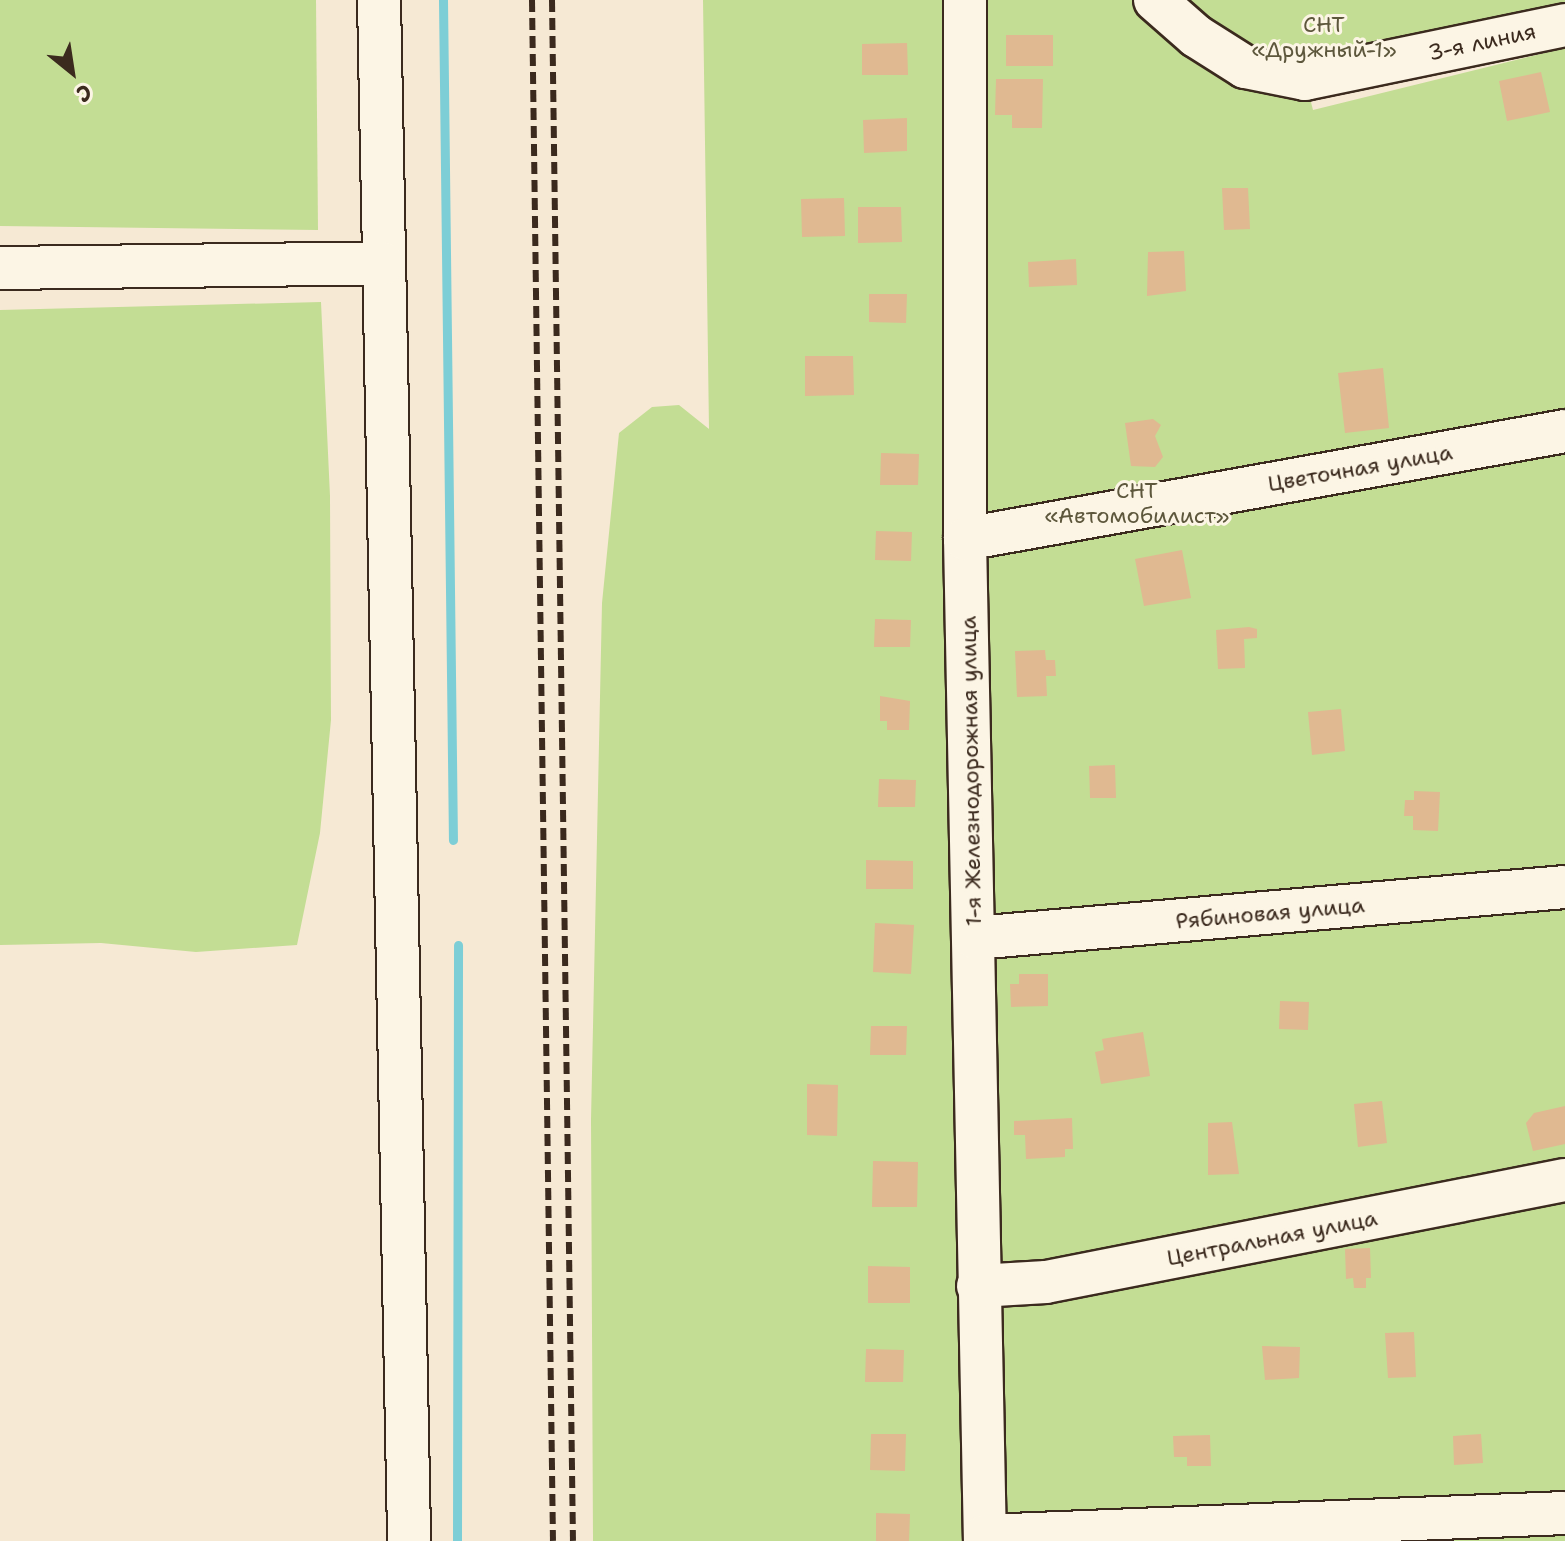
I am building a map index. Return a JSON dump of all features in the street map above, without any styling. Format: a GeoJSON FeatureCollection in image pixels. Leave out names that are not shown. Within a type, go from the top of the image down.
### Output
{"type":"FeatureCollection","features":[{"type":"Feature","properties":{"kind":"street"},"geometry":{"type":"LineString","coordinates":[[379,0],[409,1541]]}},
{"type":"Feature","properties":{"kind":"street","name":"1-я Железнодорожная улица"},"geometry":{"type":"LineString","coordinates":[[965,0],[965,539],[985,1539]]}},
{"type":"Feature","properties":{"kind":"street","name":"3-я линия"},"geometry":{"type":"LineString","coordinates":[[1155,0],[1196,36],[1245,67],[1305,79],[1565,25]]}},
{"type":"Feature","properties":{"kind":"street"},"geometry":{"type":"LineString","coordinates":[[0,268],[383,263]]}},
{"type":"Feature","properties":{"kind":"street","name":"Цветочная улица"},"geometry":{"type":"LineString","coordinates":[[965,539],[1565,431]]}},
{"type":"Feature","properties":{"kind":"street","name":"Рябиновая улица"},"geometry":{"type":"LineString","coordinates":[[975,938],[1565,887]]}},
{"type":"Feature","properties":{"kind":"street","name":"Центральная улица"},"geometry":{"type":"LineString","coordinates":[[978,1286],[1046,1282],[1565,1180]]}},
{"type":"Feature","properties":{"kind":"street"},"geometry":{"type":"LineString","coordinates":[[985,1539],[1565,1513]]}},
{"type":"Feature","properties":{"kind":"green space"},"geometry":{"type":"Polygon","coordinates":[[[0,0],[316,0],[318,230],[0,226],[0,0]]]}},
{"type":"Feature","properties":{"kind":"green space","name":"СНТ «Автомобилист»"},"geometry":{"type":"Polygon","coordinates":[[[703,0],[1565,0],[1565,25],[1305,79],[1313,110],[1565,48],[1565,1541],[593,1541],[591,1120],[602,603],[619,433],[652,407],[679,405],[709,429],[703,0]]]}},
{"type":"Feature","properties":{"kind":"green space"},"geometry":{"type":"Polygon","coordinates":[[[321,302],[330,496],[331,720],[320,833],[297,945],[196,952],[101,943],[0,945],[0,310],[321,302]]]}},
{"type":"Feature","properties":{"kind":"building"},"geometry":{"type":"Polygon","coordinates":[[[1006,35],[1053,35],[1053,66],[1006,66],[1006,35]]]}},
{"type":"Feature","properties":{"kind":"building"},"geometry":{"type":"Polygon","coordinates":[[[907,43],[908,75],[862,75],[862,44],[907,43]]]}},
{"type":"Feature","properties":{"kind":"building"},"geometry":{"type":"Polygon","coordinates":[[[1541,72],[1550,112],[1507,121],[1499,81],[1541,72]]]}},
{"type":"Feature","properties":{"kind":"building"},"geometry":{"type":"Polygon","coordinates":[[[996,79],[1043,79],[1042,128],[1012,128],[1012,115],[995,115],[996,79]]]}},
{"type":"Feature","properties":{"kind":"building"},"geometry":{"type":"Polygon","coordinates":[[[907,118],[907,151],[864,153],[863,120],[907,118]]]}},
{"type":"Feature","properties":{"kind":"building"},"geometry":{"type":"Polygon","coordinates":[[[1222,188],[1248,188],[1250,229],[1224,230],[1222,188]]]}},
{"type":"Feature","properties":{"kind":"building"},"geometry":{"type":"Polygon","coordinates":[[[844,198],[845,236],[802,237],[801,199],[844,198]]]}},
{"type":"Feature","properties":{"kind":"building"},"geometry":{"type":"Polygon","coordinates":[[[858,207],[901,207],[902,242],[858,243],[858,207]]]}},
{"type":"Feature","properties":{"kind":"building"},"geometry":{"type":"Polygon","coordinates":[[[1184,251],[1186,291],[1147,296],[1148,252],[1184,251]]]}},
{"type":"Feature","properties":{"kind":"building"},"geometry":{"type":"Polygon","coordinates":[[[1076,259],[1077,285],[1029,287],[1028,262],[1076,259]]]}},
{"type":"Feature","properties":{"kind":"building"},"geometry":{"type":"Polygon","coordinates":[[[869,294],[907,294],[906,323],[869,322],[869,294]]]}},
{"type":"Feature","properties":{"kind":"building"},"geometry":{"type":"Polygon","coordinates":[[[805,356],[853,356],[854,395],[805,396],[805,356]]]}},
{"type":"Feature","properties":{"kind":"building"},"geometry":{"type":"Polygon","coordinates":[[[1383,368],[1389,428],[1345,433],[1338,373],[1383,368]]]}},
{"type":"Feature","properties":{"kind":"building"},"geometry":{"type":"Polygon","coordinates":[[[1153,419],[1161,425],[1155,436],[1163,457],[1155,467],[1131,466],[1125,423],[1153,419]]]}},
{"type":"Feature","properties":{"kind":"building"},"geometry":{"type":"Polygon","coordinates":[[[881,453],[919,454],[918,485],[880,485],[881,453]]]}},
{"type":"Feature","properties":{"kind":"building"},"geometry":{"type":"Polygon","coordinates":[[[876,531],[912,532],[911,561],[875,560],[876,531]]]}},
{"type":"Feature","properties":{"kind":"building"},"geometry":{"type":"Polygon","coordinates":[[[1182,550],[1191,598],[1144,606],[1135,559],[1182,550]]]}},
{"type":"Feature","properties":{"kind":"building"},"geometry":{"type":"Polygon","coordinates":[[[875,619],[911,620],[910,647],[874,647],[875,619]]]}},
{"type":"Feature","properties":{"kind":"building"},"geometry":{"type":"Polygon","coordinates":[[[1257,629],[1257,638],[1244,639],[1245,668],[1218,669],[1216,630],[1257,629]]]}},
{"type":"Feature","properties":{"kind":"building"},"geometry":{"type":"Polygon","coordinates":[[[1045,650],[1046,660],[1055,660],[1056,676],[1046,676],[1047,696],[1017,697],[1015,651],[1045,650]]]}},
{"type":"Feature","properties":{"kind":"building"},"geometry":{"type":"Polygon","coordinates":[[[880,696],[910,701],[909,730],[887,730],[887,721],[880,721],[880,696]]]}},
{"type":"Feature","properties":{"kind":"building"},"geometry":{"type":"Polygon","coordinates":[[[1341,709],[1345,751],[1312,755],[1308,712],[1341,709]]]}},
{"type":"Feature","properties":{"kind":"building"},"geometry":{"type":"Polygon","coordinates":[[[1115,765],[1116,798],[1090,798],[1089,766],[1115,765]]]}},
{"type":"Feature","properties":{"kind":"building"},"geometry":{"type":"Polygon","coordinates":[[[879,779],[916,780],[915,807],[878,807],[879,779]]]}},
{"type":"Feature","properties":{"kind":"building"},"geometry":{"type":"Polygon","coordinates":[[[1414,791],[1440,792],[1438,831],[1413,830],[1413,816],[1404,816],[1405,800],[1414,800],[1414,791]]]}},
{"type":"Feature","properties":{"kind":"building"},"geometry":{"type":"Polygon","coordinates":[[[866,860],[913,861],[913,889],[866,889],[866,860]]]}},
{"type":"Feature","properties":{"kind":"building"},"geometry":{"type":"Polygon","coordinates":[[[875,923],[914,925],[911,974],[873,972],[875,923]]]}},
{"type":"Feature","properties":{"kind":"building"},"geometry":{"type":"Polygon","coordinates":[[[1019,974],[1048,974],[1048,1006],[1011,1007],[1010,984],[1019,984],[1019,974]]]}},
{"type":"Feature","properties":{"kind":"building"},"geometry":{"type":"Polygon","coordinates":[[[1280,1001],[1309,1002],[1308,1030],[1279,1029],[1280,1001]]]}},
{"type":"Feature","properties":{"kind":"building"},"geometry":{"type":"Polygon","coordinates":[[[871,1026],[907,1026],[906,1055],[870,1055],[871,1026]]]}},
{"type":"Feature","properties":{"kind":"building"},"geometry":{"type":"Polygon","coordinates":[[[1143,1032],[1150,1076],[1101,1084],[1095,1052],[1104,1050],[1102,1039],[1143,1032]]]}},
{"type":"Feature","properties":{"kind":"building"},"geometry":{"type":"Polygon","coordinates":[[[807,1084],[838,1085],[837,1136],[807,1135],[807,1084]]]}},
{"type":"Feature","properties":{"kind":"building"},"geometry":{"type":"Polygon","coordinates":[[[1382,1101],[1387,1143],[1358,1147],[1354,1104],[1382,1101]]]}},
{"type":"Feature","properties":{"kind":"building"},"geometry":{"type":"Polygon","coordinates":[[[1565,1106],[1565,1144],[1533,1151],[1526,1123],[1534,1113],[1565,1106]]]}},
{"type":"Feature","properties":{"kind":"building"},"geometry":{"type":"Polygon","coordinates":[[[1072,1118],[1073,1149],[1065,1149],[1065,1157],[1026,1159],[1025,1135],[1014,1135],[1014,1121],[1072,1118]]]}},
{"type":"Feature","properties":{"kind":"building"},"geometry":{"type":"Polygon","coordinates":[[[1232,1122],[1239,1174],[1208,1175],[1208,1123],[1232,1122]]]}},
{"type":"Feature","properties":{"kind":"building"},"geometry":{"type":"Polygon","coordinates":[[[873,1161],[918,1162],[917,1207],[872,1207],[873,1161]]]}},
{"type":"Feature","properties":{"kind":"building"},"geometry":{"type":"Polygon","coordinates":[[[1370,1248],[1371,1278],[1366,1278],[1366,1288],[1354,1288],[1353,1278],[1346,1279],[1345,1249],[1370,1248]]]}},
{"type":"Feature","properties":{"kind":"building"},"geometry":{"type":"Polygon","coordinates":[[[868,1266],[910,1267],[910,1303],[868,1303],[868,1266]]]}},
{"type":"Feature","properties":{"kind":"building"},"geometry":{"type":"Polygon","coordinates":[[[1414,1332],[1416,1377],[1388,1378],[1385,1333],[1414,1332]]]}},
{"type":"Feature","properties":{"kind":"building"},"geometry":{"type":"Polygon","coordinates":[[[1262,1346],[1300,1347],[1299,1378],[1265,1380],[1262,1346]]]}},
{"type":"Feature","properties":{"kind":"building"},"geometry":{"type":"Polygon","coordinates":[[[866,1349],[904,1350],[903,1382],[865,1382],[866,1349]]]}},
{"type":"Feature","properties":{"kind":"building"},"geometry":{"type":"Polygon","coordinates":[[[871,1434],[906,1434],[905,1471],[870,1470],[871,1434]]]}},
{"type":"Feature","properties":{"kind":"building"},"geometry":{"type":"Polygon","coordinates":[[[1481,1434],[1483,1463],[1454,1465],[1453,1436],[1481,1434]]]}},
{"type":"Feature","properties":{"kind":"building"},"geometry":{"type":"Polygon","coordinates":[[[1210,1435],[1211,1466],[1187,1466],[1187,1457],[1174,1457],[1173,1436],[1210,1435]]]}},
{"type":"Feature","properties":{"kind":"building"},"geometry":{"type":"Polygon","coordinates":[[[876,1513],[910,1514],[909,1541],[876,1541],[876,1513]]]}},
{"type":"Feature","properties":{"kind":"waterway"},"geometry":{"type":"LineString","coordinates":[[443,0],[453,840]]}},
{"type":"Feature","properties":{"kind":"waterway"},"geometry":{"type":"LineString","coordinates":[[457,1541],[458,945]]}},
{"type":"Feature","properties":{"kind":"railway"},"geometry":{"type":"LineString","coordinates":[[532,0],[553,1541]]}},
{"type":"Feature","properties":{"kind":"railway"},"geometry":{"type":"LineString","coordinates":[[552,0],[573,1541]]}},
{"type":"Feature","properties":{"kind":"park label","name":"СНТ «Дружный-1»"},"geometry":{"type":"Point","coordinates":[1324,36]}}]}
